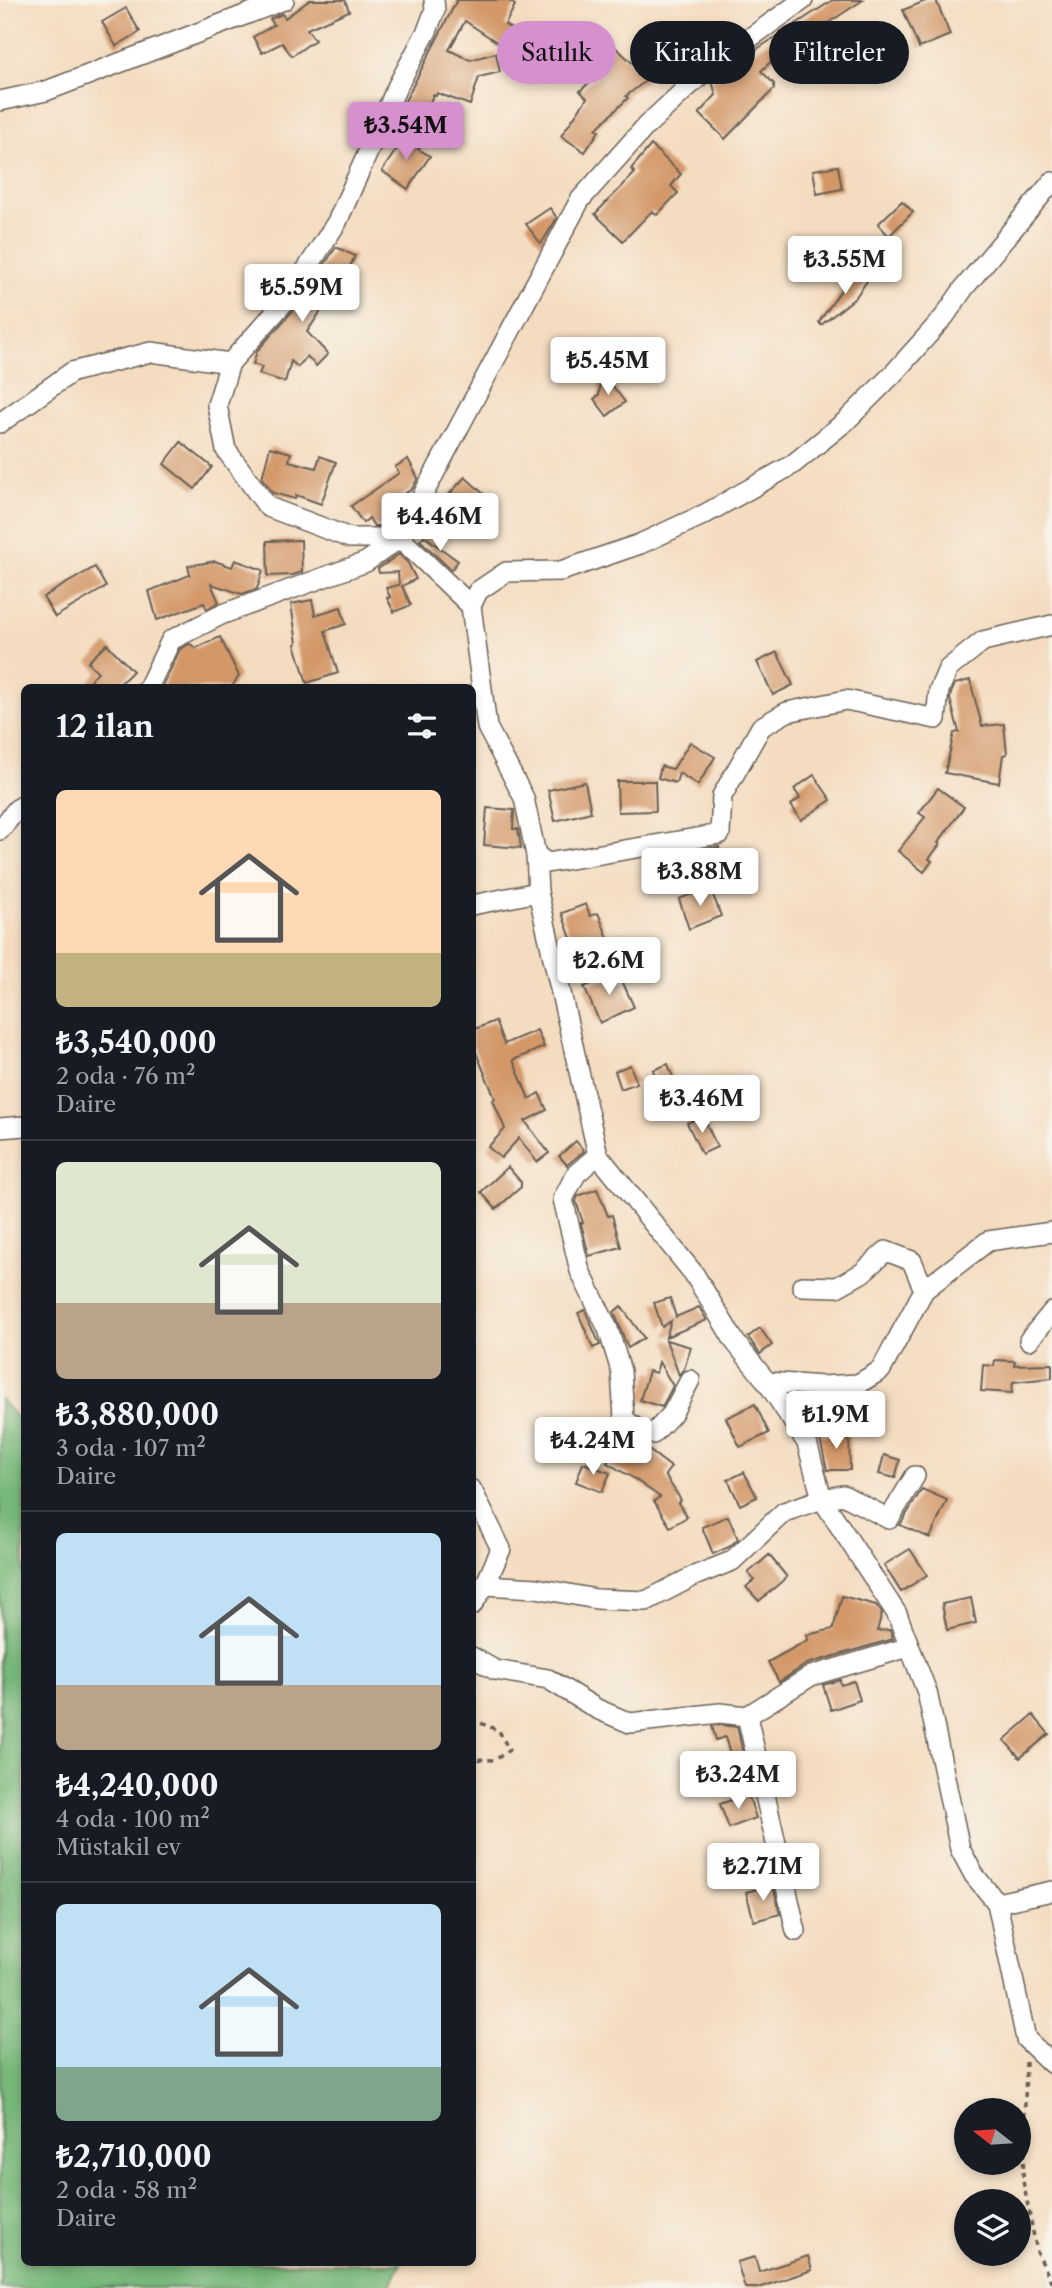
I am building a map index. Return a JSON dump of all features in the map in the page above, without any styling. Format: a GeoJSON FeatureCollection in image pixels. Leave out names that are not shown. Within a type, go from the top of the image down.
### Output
{"type":"FeatureCollection","features":[{"type":"Feature","properties":{"kind":"street"},"geometry":{"type":"LineString","coordinates":[[0,101],[46,91],[284,0]]}},
{"type":"Feature","properties":{"kind":"street"},"geometry":{"type":"LineString","coordinates":[[434,0],[435,10],[427,31],[397,87],[337,222],[288,298],[230,363],[217,405],[226,450],[268,506],[350,538],[400,538],[471,606]]}},
{"type":"Feature","properties":{"kind":"street"},"geometry":{"type":"LineString","coordinates":[[150,684],[171,640],[223,614],[366,562],[400,538],[580,200],[646,126],[708,68],[803,0]]}},
{"type":"Feature","properties":{"kind":"street"},"geometry":{"type":"LineString","coordinates":[[1052,182],[964,288],[944,317],[893,374],[846,421],[792,465],[705,513],[640,544],[561,571],[506,572],[478,591],[471,606],[487,727],[524,798],[536,855],[538,892],[598,1156],[694,1274],[735,1342],[767,1382],[807,1443],[822,1499],[897,1615],[927,1692],[960,1849],[974,1875],[997,1903],[1026,2039],[1052,2063]]}},
{"type":"Feature","properties":{"kind":"street"},"geometry":{"type":"LineString","coordinates":[[0,423],[72,372],[150,352],[230,363]]}},
{"type":"Feature","properties":{"kind":"street"},"geometry":{"type":"LineString","coordinates":[[536,855],[547,863],[720,834],[722,796],[761,727],[787,712],[846,700],[936,719],[939,690],[948,669],[982,641],[1052,625]]}},
{"type":"Feature","properties":{"kind":"street"},"geometry":{"type":"LineString","coordinates":[[0,830],[21,807]]}},
{"type":"Feature","properties":{"kind":"street"},"geometry":{"type":"LineString","coordinates":[[476,904],[538,892]]}},
{"type":"Feature","properties":{"kind":"street"},"geometry":{"type":"LineString","coordinates":[[0,1128],[21,1126]]}},
{"type":"Feature","properties":{"kind":"street"},"geometry":{"type":"LineString","coordinates":[[598,1156],[576,1174],[563,1199],[580,1271],[608,1329],[621,1371],[624,1419],[640,1431],[653,1434],[671,1414],[690,1380]]}},
{"type":"Feature","properties":{"kind":"street"},"geometry":{"type":"LineString","coordinates":[[767,1382],[822,1386],[858,1384],[881,1370],[924,1290],[988,1241],[1052,1232]]}},
{"type":"Feature","properties":{"kind":"street"},"geometry":{"type":"LineString","coordinates":[[802,1286],[837,1287],[863,1273],[886,1251],[912,1261],[924,1290]]}},
{"type":"Feature","properties":{"kind":"street"},"geometry":{"type":"LineString","coordinates":[[1028,1340],[1052,1312]]}},
{"type":"Feature","properties":{"kind":"street"},"geometry":{"type":"LineString","coordinates":[[485,1585],[536,1588],[596,1599],[646,1601],[694,1576],[732,1561],[783,1512],[843,1495],[888,1519],[915,1476]]}},
{"type":"Feature","properties":{"kind":"street"},"geometry":{"type":"LineString","coordinates":[[476,1498],[501,1549],[476,1599]]}},
{"type":"Feature","properties":{"kind":"street"},"geometry":{"type":"LineString","coordinates":[[476,1659],[495,1670],[548,1679],[597,1710],[630,1723],[720,1713],[747,1716],[811,1676],[909,1647]]}},
{"type":"Feature","properties":{"kind":"street"},"geometry":{"type":"LineString","coordinates":[[747,1716],[796,1931]]}},
{"type":"Feature","properties":{"kind":"street"},"geometry":{"type":"LineString","coordinates":[[997,1903],[1052,1891]]}},
{"type":"Feature","properties":{"kind":"path"},"geometry":{"type":"LineString","coordinates":[[476,1721],[499,1731],[509,1750],[495,1760],[476,1759]]}},
{"type":"Feature","properties":{"kind":"path"},"geometry":{"type":"LineString","coordinates":[[1026,2039],[1023,2181],[1037,2252],[1052,2283]]}},
{"type":"Feature","properties":{"kind":"green space"},"geometry":{"type":"Polygon","coordinates":[[[0,1398],[21,1423],[21,2266],[400,2266],[390,2288],[0,2288],[0,1398]]]}},
{"type":"Feature","properties":{"kind":"building"},"geometry":{"type":"Polygon","coordinates":[[[310,0],[345,0],[349,11],[307,29],[315,40],[292,56],[282,43],[262,53],[253,37],[274,25],[270,19],[282,14],[285,18],[310,0]]]}},
{"type":"Feature","properties":{"kind":"building"},"geometry":{"type":"Polygon","coordinates":[[[457,0],[507,0],[515,5],[507,21],[497,21],[497,42],[465,21],[449,50],[470,60],[496,53],[497,73],[479,77],[470,105],[437,93],[436,96],[433,95],[424,118],[400,111],[457,0]]]}},
{"type":"Feature","properties":{"kind":"building"},"geometry":{"type":"Polygon","coordinates":[[[833,0],[863,0],[831,21],[800,21],[833,0]]]}},
{"type":"Feature","properties":{"kind":"building"},"geometry":{"type":"Polygon","coordinates":[[[928,0],[936,0],[950,35],[919,48],[903,10],[928,0]]]}},
{"type":"Feature","properties":{"kind":"building"},"geometry":{"type":"Polygon","coordinates":[[[126,8],[140,32],[116,46],[102,22],[126,8]]]}},
{"type":"Feature","properties":{"kind":"building"},"geometry":{"type":"Polygon","coordinates":[[[769,41],[769,63],[761,71],[769,79],[769,84],[774,84],[774,89],[725,139],[699,113],[716,95],[713,84],[755,84],[757,49],[769,41]]]}},
{"type":"Feature","properties":{"kind":"building"},"geometry":{"type":"Polygon","coordinates":[[[616,48],[630,61],[630,84],[642,84],[626,96],[628,98],[596,129],[599,131],[585,152],[561,136],[587,98],[580,91],[588,84],[616,84],[616,48]]]}},
{"type":"Feature","properties":{"kind":"building"},"geometry":{"type":"Polygon","coordinates":[[[406,135],[422,145],[418,149],[430,156],[408,189],[382,171],[406,135]]]}},
{"type":"Feature","properties":{"kind":"building"},"geometry":{"type":"Polygon","coordinates":[[[651,145],[681,174],[671,186],[678,193],[657,215],[652,211],[623,241],[595,214],[635,173],[631,169],[651,145]]]}},
{"type":"Feature","properties":{"kind":"building"},"geometry":{"type":"Polygon","coordinates":[[[838,166],[842,189],[817,194],[813,170],[838,166]]]}},
{"type":"Feature","properties":{"kind":"building"},"geometry":{"type":"Polygon","coordinates":[[[902,201],[913,212],[889,236],[878,224],[902,201]]]}},
{"type":"Feature","properties":{"kind":"building"},"geometry":{"type":"Polygon","coordinates":[[[550,208],[557,218],[541,244],[526,224],[550,208]]]}},
{"type":"Feature","properties":{"kind":"building"},"geometry":{"type":"Polygon","coordinates":[[[882,237],[897,247],[877,281],[861,271],[882,237]]]}},
{"type":"Feature","properties":{"kind":"building"},"geometry":{"type":"Polygon","coordinates":[[[336,247],[355,256],[344,279],[339,277],[307,332],[328,354],[316,366],[307,356],[298,367],[291,361],[285,382],[259,374],[262,367],[253,364],[257,351],[298,305],[336,247]]]}},
{"type":"Feature","properties":{"kind":"building"},"geometry":{"type":"Polygon","coordinates":[[[854,272],[867,281],[855,298],[821,325],[819,322],[854,272]]]}},
{"type":"Feature","properties":{"kind":"building"},"geometry":{"type":"Polygon","coordinates":[[[601,371],[625,402],[607,416],[594,399],[599,395],[601,371]]]}},
{"type":"Feature","properties":{"kind":"building"},"geometry":{"type":"Polygon","coordinates":[[[181,442],[212,467],[195,489],[164,464],[181,442]]]}},
{"type":"Feature","properties":{"kind":"building"},"geometry":{"type":"Polygon","coordinates":[[[270,447],[291,453],[289,461],[316,468],[320,456],[336,462],[321,504],[296,495],[295,499],[273,493],[262,478],[270,447]]]}},
{"type":"Feature","properties":{"kind":"building"},"geometry":{"type":"Polygon","coordinates":[[[408,459],[418,478],[412,489],[389,504],[397,516],[382,526],[374,526],[369,518],[363,523],[351,506],[399,473],[395,467],[408,459]]]}},
{"type":"Feature","properties":{"kind":"building"},"geometry":{"type":"Polygon","coordinates":[[[465,477],[486,496],[466,517],[446,498],[465,477]]]}},
{"type":"Feature","properties":{"kind":"building"},"geometry":{"type":"Polygon","coordinates":[[[424,536],[458,561],[451,570],[420,540],[424,536]]]}},
{"type":"Feature","properties":{"kind":"building"},"geometry":{"type":"Polygon","coordinates":[[[301,540],[302,572],[268,576],[267,541],[301,540]]]}},
{"type":"Feature","properties":{"kind":"building"},"geometry":{"type":"Polygon","coordinates":[[[399,554],[408,563],[416,579],[402,586],[411,605],[394,612],[387,598],[390,597],[386,588],[399,585],[398,572],[379,573],[378,569],[399,554]]]}},
{"type":"Feature","properties":{"kind":"building"},"geometry":{"type":"Polygon","coordinates":[[[235,560],[263,570],[257,589],[242,594],[211,584],[219,602],[207,609],[204,603],[157,620],[149,591],[190,575],[188,566],[215,561],[232,567],[235,560]]]}},
{"type":"Feature","properties":{"kind":"building"},"geometry":{"type":"Polygon","coordinates":[[[95,567],[106,587],[55,617],[43,597],[95,567]]]}},
{"type":"Feature","properties":{"kind":"building"},"geometry":{"type":"Polygon","coordinates":[[[312,600],[315,615],[341,607],[346,624],[325,631],[338,673],[307,683],[295,644],[291,604],[312,600]]]}},
{"type":"Feature","properties":{"kind":"building"},"geometry":{"type":"Polygon","coordinates":[[[220,637],[239,676],[234,684],[164,684],[180,649],[190,644],[196,648],[220,637]]]}},
{"type":"Feature","properties":{"kind":"building"},"geometry":{"type":"Polygon","coordinates":[[[107,644],[133,671],[120,684],[87,684],[98,672],[88,662],[107,644]]]}},
{"type":"Feature","properties":{"kind":"building"},"geometry":{"type":"Polygon","coordinates":[[[777,652],[793,685],[773,695],[757,662],[777,652]]]}},
{"type":"Feature","properties":{"kind":"building"},"geometry":{"type":"Polygon","coordinates":[[[970,680],[982,726],[1004,724],[1007,754],[1003,755],[999,783],[945,773],[954,733],[959,732],[950,699],[951,693],[955,684],[970,680]]]}},
{"type":"Feature","properties":{"kind":"building"},"geometry":{"type":"Polygon","coordinates":[[[690,742],[715,757],[698,785],[679,773],[676,783],[658,778],[661,766],[673,769],[690,742]]]}},
{"type":"Feature","properties":{"kind":"building"},"geometry":{"type":"Polygon","coordinates":[[[814,775],[831,800],[801,820],[791,805],[800,798],[794,789],[814,775]]]}},
{"type":"Feature","properties":{"kind":"building"},"geometry":{"type":"Polygon","coordinates":[[[617,781],[655,781],[656,811],[618,812],[617,781]]]}},
{"type":"Feature","properties":{"kind":"building"},"geometry":{"type":"Polygon","coordinates":[[[585,782],[591,812],[555,821],[548,790],[585,782]]]}},
{"type":"Feature","properties":{"kind":"building"},"geometry":{"type":"Polygon","coordinates":[[[938,788],[964,807],[938,843],[940,844],[929,859],[932,861],[924,872],[898,851],[925,817],[919,813],[938,788]]]}},
{"type":"Feature","properties":{"kind":"building"},"geometry":{"type":"Polygon","coordinates":[[[487,808],[514,810],[513,829],[518,829],[521,848],[484,845],[487,808]]]}},
{"type":"Feature","properties":{"kind":"building"},"geometry":{"type":"Polygon","coordinates":[[[719,847],[722,865],[696,868],[693,851],[719,847]]]}},
{"type":"Feature","properties":{"kind":"building"},"geometry":{"type":"Polygon","coordinates":[[[710,887],[721,916],[689,929],[679,899],[710,887]]]}},
{"type":"Feature","properties":{"kind":"building"},"geometry":{"type":"Polygon","coordinates":[[[586,904],[590,916],[598,913],[608,938],[575,950],[562,913],[586,904]]]}},
{"type":"Feature","properties":{"kind":"building"},"geometry":{"type":"Polygon","coordinates":[[[618,972],[634,1007],[600,1023],[584,987],[618,972]]]}},
{"type":"Feature","properties":{"kind":"building"},"geometry":{"type":"Polygon","coordinates":[[[495,1021],[504,1044],[537,1030],[544,1047],[513,1060],[529,1099],[539,1093],[547,1110],[525,1121],[549,1153],[537,1162],[519,1138],[501,1158],[488,1147],[505,1129],[476,1053],[476,1028],[495,1021]]]}},
{"type":"Feature","properties":{"kind":"building"},"geometry":{"type":"Polygon","coordinates":[[[668,1064],[678,1091],[664,1097],[653,1070],[668,1064]]]}},
{"type":"Feature","properties":{"kind":"building"},"geometry":{"type":"Polygon","coordinates":[[[630,1065],[637,1083],[621,1089],[615,1071],[630,1065]]]}},
{"type":"Feature","properties":{"kind":"building"},"geometry":{"type":"Polygon","coordinates":[[[703,1116],[717,1147],[702,1154],[687,1123],[703,1116]]]}},
{"type":"Feature","properties":{"kind":"building"},"geometry":{"type":"Polygon","coordinates":[[[576,1141],[584,1151],[567,1165],[559,1156],[576,1141]]]}},
{"type":"Feature","properties":{"kind":"building"},"geometry":{"type":"Polygon","coordinates":[[[508,1167],[521,1182],[521,1187],[496,1209],[481,1192],[508,1167]]]}},
{"type":"Feature","properties":{"kind":"building"},"geometry":{"type":"Polygon","coordinates":[[[597,1189],[608,1216],[612,1215],[621,1247],[589,1256],[576,1201],[578,1196],[597,1189]]]}},
{"type":"Feature","properties":{"kind":"building"},"geometry":{"type":"Polygon","coordinates":[[[670,1298],[676,1317],[699,1307],[707,1320],[666,1337],[671,1321],[662,1327],[654,1303],[670,1298]]]}},
{"type":"Feature","properties":{"kind":"building"},"geometry":{"type":"Polygon","coordinates":[[[621,1306],[644,1338],[628,1348],[614,1312],[621,1306]]]}},
{"type":"Feature","properties":{"kind":"building"},"geometry":{"type":"Polygon","coordinates":[[[585,1310],[600,1345],[593,1348],[578,1313],[585,1310]]]}},
{"type":"Feature","properties":{"kind":"building"},"geometry":{"type":"Polygon","coordinates":[[[760,1328],[772,1345],[760,1354],[748,1337],[760,1328]]]}},
{"type":"Feature","properties":{"kind":"building"},"geometry":{"type":"Polygon","coordinates":[[[666,1340],[691,1347],[684,1369],[679,1375],[666,1340]]]}},
{"type":"Feature","properties":{"kind":"building"},"geometry":{"type":"Polygon","coordinates":[[[995,1360],[1015,1361],[1014,1365],[1052,1364],[1052,1378],[1013,1382],[1012,1393],[981,1391],[983,1365],[994,1366],[995,1360]]]}},
{"type":"Feature","properties":{"kind":"building"},"geometry":{"type":"Polygon","coordinates":[[[659,1362],[673,1386],[662,1407],[640,1400],[649,1371],[656,1373],[659,1362]]]}},
{"type":"Feature","properties":{"kind":"building"},"geometry":{"type":"Polygon","coordinates":[[[818,1398],[846,1399],[844,1414],[816,1408],[818,1398]]]}},
{"type":"Feature","properties":{"kind":"building"},"geometry":{"type":"Polygon","coordinates":[[[755,1404],[769,1433],[740,1447],[726,1418],[755,1404]]]}},
{"type":"Feature","properties":{"kind":"building"},"geometry":{"type":"Polygon","coordinates":[[[849,1434],[850,1470],[827,1470],[819,1435],[849,1434]]]}},
{"type":"Feature","properties":{"kind":"building"},"geometry":{"type":"Polygon","coordinates":[[[617,1445],[640,1458],[646,1448],[671,1467],[665,1475],[681,1500],[678,1503],[687,1517],[670,1527],[654,1501],[660,1497],[607,1463],[617,1445]]]}},
{"type":"Feature","properties":{"kind":"building"},"geometry":{"type":"Polygon","coordinates":[[[884,1455],[900,1460],[895,1478],[879,1474],[884,1455]]]}},
{"type":"Feature","properties":{"kind":"building"},"geometry":{"type":"Polygon","coordinates":[[[583,1463],[610,1473],[602,1492],[576,1482],[583,1463]]]}},
{"type":"Feature","properties":{"kind":"building"},"geometry":{"type":"Polygon","coordinates":[[[744,1472],[757,1497],[740,1505],[728,1480],[744,1472]]]}},
{"type":"Feature","properties":{"kind":"building"},"geometry":{"type":"Polygon","coordinates":[[[922,1489],[947,1500],[930,1538],[900,1525],[922,1489]]]}},
{"type":"Feature","properties":{"kind":"building"},"geometry":{"type":"Polygon","coordinates":[[[728,1516],[738,1539],[729,1547],[713,1554],[702,1527],[728,1516]]]}},
{"type":"Feature","properties":{"kind":"building"},"geometry":{"type":"Polygon","coordinates":[[[910,1549],[927,1575],[901,1592],[884,1565],[910,1549]]]}},
{"type":"Feature","properties":{"kind":"building"},"geometry":{"type":"Polygon","coordinates":[[[769,1555],[787,1577],[759,1601],[746,1587],[754,1580],[748,1573],[769,1555]]]}},
{"type":"Feature","properties":{"kind":"building"},"geometry":{"type":"Polygon","coordinates":[[[842,1596],[876,1605],[882,1613],[877,1631],[890,1630],[893,1639],[807,1664],[779,1682],[768,1662],[808,1640],[807,1635],[833,1629],[842,1596]]]}},
{"type":"Feature","properties":{"kind":"building"},"geometry":{"type":"Polygon","coordinates":[[[971,1598],[976,1623],[947,1630],[942,1604],[971,1598]]]}},
{"type":"Feature","properties":{"kind":"building"},"geometry":{"type":"Polygon","coordinates":[[[840,1680],[841,1685],[854,1681],[860,1700],[831,1710],[823,1685],[840,1680]]]}},
{"type":"Feature","properties":{"kind":"building"},"geometry":{"type":"Polygon","coordinates":[[[1033,1715],[1049,1734],[1020,1758],[1004,1740],[1033,1715]]]}},
{"type":"Feature","properties":{"kind":"building"},"geometry":{"type":"Polygon","coordinates":[[[712,1726],[737,1727],[746,1766],[734,1769],[725,1737],[716,1740],[712,1726]]]}},
{"type":"Feature","properties":{"kind":"building"},"geometry":{"type":"Polygon","coordinates":[[[748,1794],[756,1818],[729,1828],[720,1804],[748,1794]]]}},
{"type":"Feature","properties":{"kind":"building"},"geometry":{"type":"Polygon","coordinates":[[[773,1885],[780,1914],[754,1921],[746,1892],[773,1885]]]}},
{"type":"Feature","properties":{"kind":"building"},"geometry":{"type":"Polygon","coordinates":[[[808,2256],[812,2270],[758,2288],[745,2288],[737,2262],[755,2257],[759,2272],[808,2256]]]}}]}
